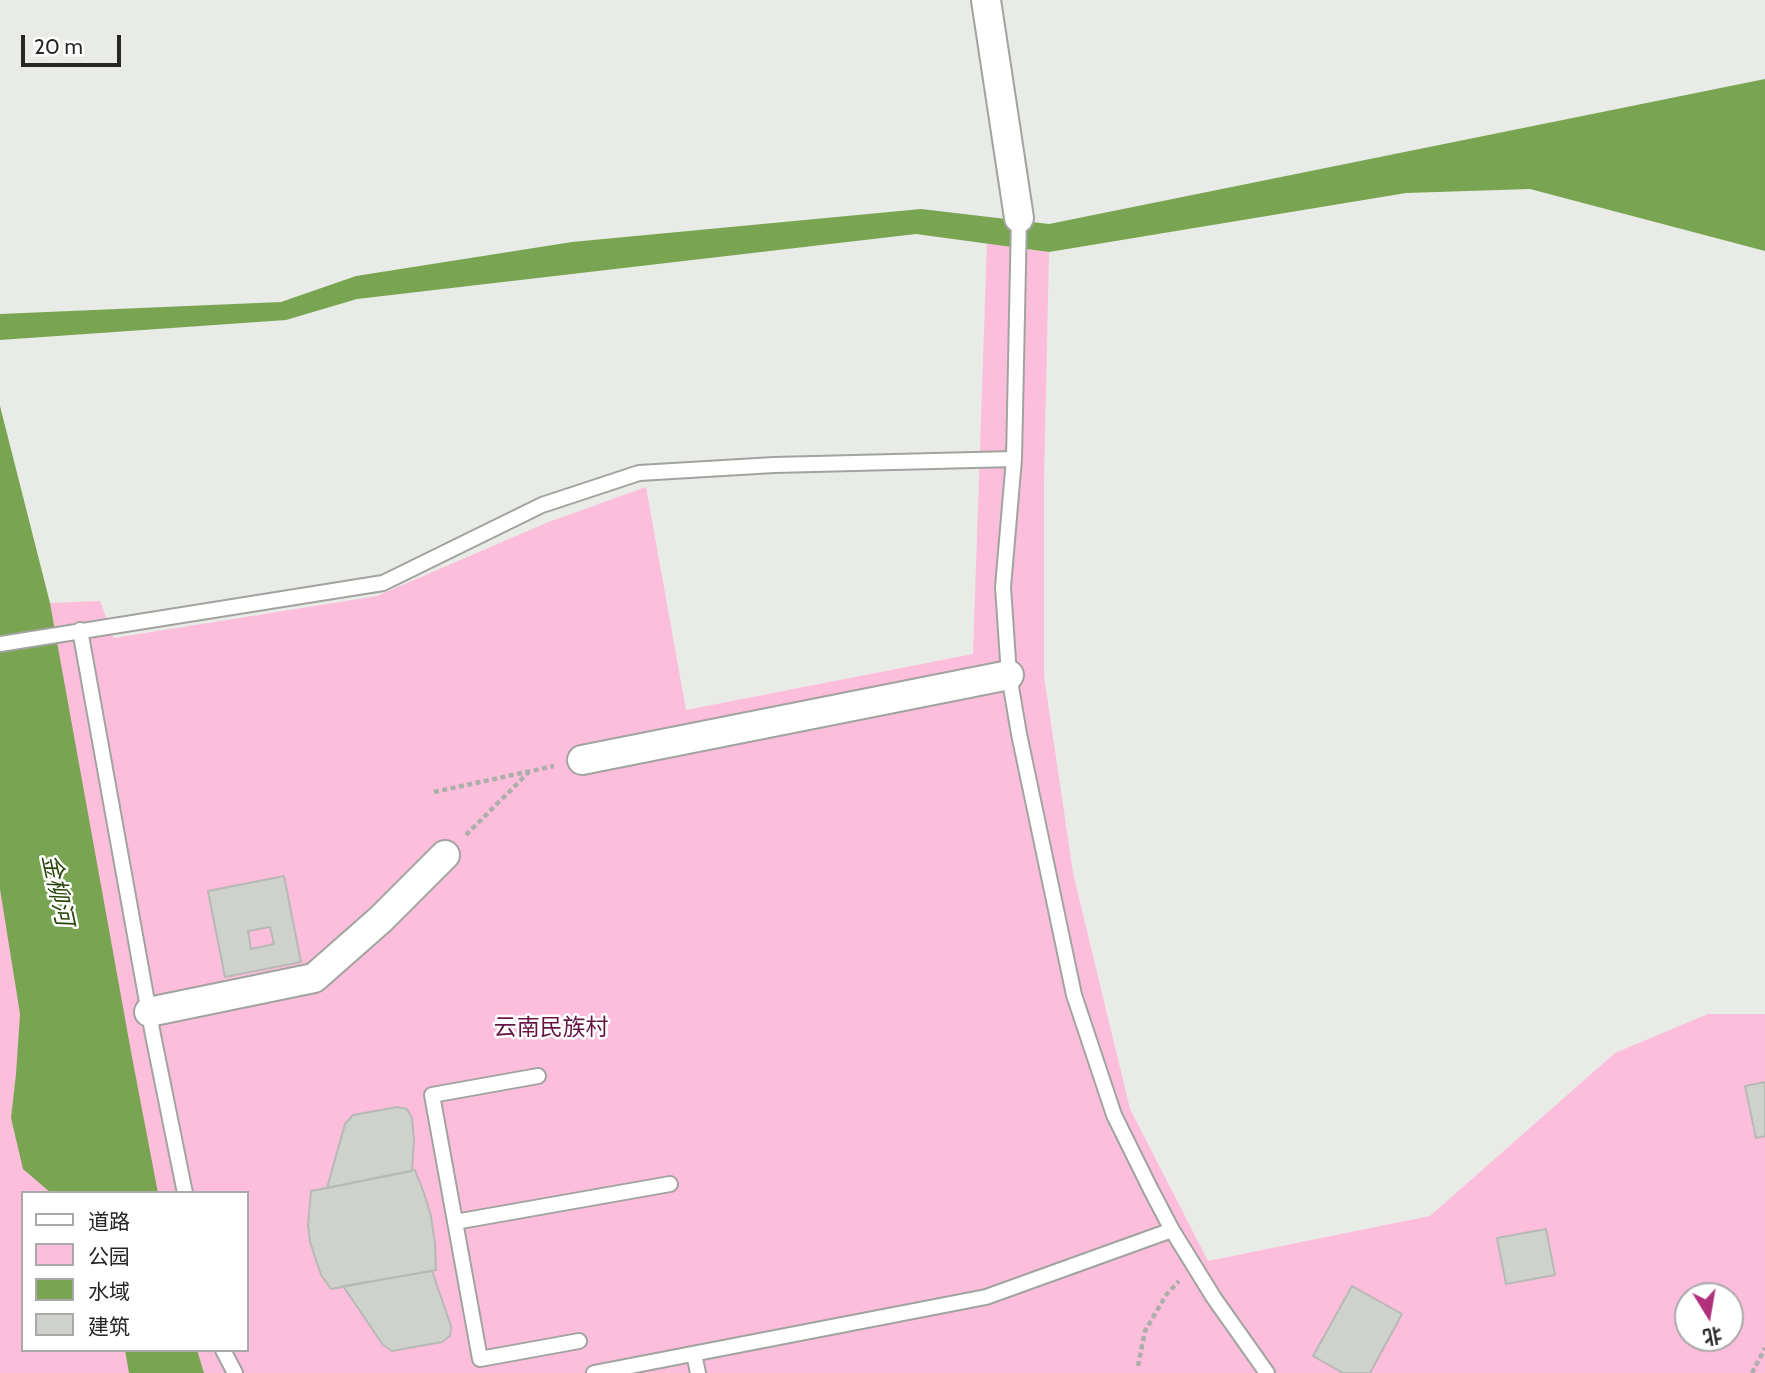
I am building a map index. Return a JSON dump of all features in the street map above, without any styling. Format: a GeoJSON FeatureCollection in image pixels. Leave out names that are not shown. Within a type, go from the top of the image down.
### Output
{"type":"FeatureCollection","features":[{"type":"Feature","properties":{"kind":"street"},"geometry":{"type":"LineString","coordinates":[[986,0],[1019,218]]}},
{"type":"Feature","properties":{"kind":"street"},"geometry":{"type":"LineString","coordinates":[[582,760],[1009,675]]}},
{"type":"Feature","properties":{"kind":"street"},"geometry":{"type":"LineString","coordinates":[[149,1012],[314,978],[381,919],[445,855]]}},
{"type":"Feature","properties":{"kind":"lane"},"geometry":{"type":"LineString","coordinates":[[1019,218],[1014,459],[1003,587],[1009,675],[1074,995],[1114,1115],[1172,1230],[1214,1298],[1267,1373]]}},
{"type":"Feature","properties":{"kind":"lane"},"geometry":{"type":"LineString","coordinates":[[0,644],[383,583],[542,505],[639,473],[774,465],[1014,459]]}},
{"type":"Feature","properties":{"kind":"lane"},"geometry":{"type":"LineString","coordinates":[[73,631],[185,1191]]}},
{"type":"Feature","properties":{"kind":"lane"},"geometry":{"type":"LineString","coordinates":[[538,1076],[432,1095],[481,1366],[579,1341]]}},
{"type":"Feature","properties":{"kind":"lane"},"geometry":{"type":"LineString","coordinates":[[455,1223],[670,1184]]}},
{"type":"Feature","properties":{"kind":"lane"},"geometry":{"type":"LineString","coordinates":[[594,1373],[986,1297],[1172,1230]]}},
{"type":"Feature","properties":{"kind":"lane"},"geometry":{"type":"LineString","coordinates":[[224,1352],[235,1373]]}},
{"type":"Feature","properties":{"kind":"lane"},"geometry":{"type":"LineString","coordinates":[[694,1354],[698,1373]]}},
{"type":"Feature","properties":{"kind":"path"},"geometry":{"type":"LineString","coordinates":[[434,792],[582,760]]}},
{"type":"Feature","properties":{"kind":"path"},"geometry":{"type":"LineString","coordinates":[[445,855],[529,771]]}},
{"type":"Feature","properties":{"kind":"path"},"geometry":{"type":"LineString","coordinates":[[1138,1366],[1145,1331],[1166,1295],[1194,1265]]}},
{"type":"Feature","properties":{"kind":"path"},"geometry":{"type":"LineString","coordinates":[[1752,1373],[1765,1348]]}},
{"type":"Feature","properties":{"kind":"green space","name":"云南民族村"},"geometry":{"type":"Polygon","coordinates":[[[987,243],[1049,252],[1044,480],[1044,676],[1073,873],[1130,1109],[1208,1261],[1430,1216],[1615,1053],[1708,1014],[1765,1014],[1765,1373],[0,1373],[0,605],[100,601],[114,638],[377,596],[546,523],[646,487],[686,710],[973,654],[987,243]]]}},
{"type":"Feature","properties":{"kind":"water"},"geometry":{"type":"Polygon","coordinates":[[[1765,79],[1765,251],[1530,189],[1406,193],[1049,252],[916,234],[357,299],[286,320],[0,340],[0,314],[281,302],[356,276],[572,242],[921,209],[1049,224],[1765,79]]]}},
{"type":"Feature","properties":{"kind":"water","name":"金柳河"},"geometry":{"type":"Polygon","coordinates":[[[0,406],[50,603],[158,1191],[49,1191],[23,1169],[11,1118],[20,1014],[0,889],[0,406]]]}},
{"type":"Feature","properties":{"kind":"water"},"geometry":{"type":"Polygon","coordinates":[[[125,1352],[198,1352],[204,1373],[129,1373],[125,1352]]]}},
{"type":"Feature","properties":{"kind":"building"},"geometry":{"type":"Polygon","coordinates":[[[284,876],[301,962],[225,977],[208,891],[284,876]],[[270,927],[248,931],[251,949],[274,944],[270,927]]]}},
{"type":"Feature","properties":{"kind":"building"},"geometry":{"type":"Polygon","coordinates":[[[1765,1082],[1765,1136],[1756,1138],[1745,1086],[1765,1082]]]}},
{"type":"Feature","properties":{"kind":"building"},"geometry":{"type":"Polygon","coordinates":[[[397,1107],[407,1109],[412,1118],[412,1171],[327,1188],[345,1124],[353,1115],[397,1107]]]}},
{"type":"Feature","properties":{"kind":"building"},"geometry":{"type":"Polygon","coordinates":[[[415,1170],[431,1216],[436,1270],[331,1289],[321,1275],[310,1242],[308,1225],[311,1191],[415,1170]]]}},
{"type":"Feature","properties":{"kind":"building"},"geometry":{"type":"Polygon","coordinates":[[[1546,1229],[1555,1275],[1506,1284],[1497,1238],[1546,1229]]]}},
{"type":"Feature","properties":{"kind":"building"},"geometry":{"type":"Polygon","coordinates":[[[432,1271],[451,1326],[450,1336],[442,1342],[392,1351],[383,1345],[343,1286],[432,1271]]]}},
{"type":"Feature","properties":{"kind":"building"},"geometry":{"type":"Polygon","coordinates":[[[1352,1286],[1402,1314],[1370,1373],[1343,1373],[1313,1356],[1352,1286]]]}}]}
